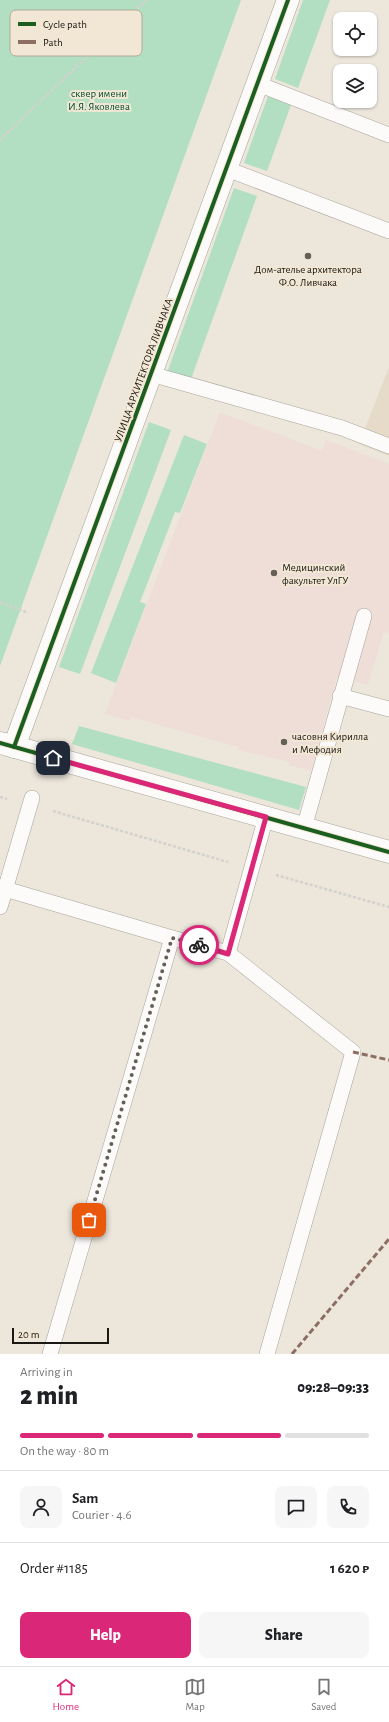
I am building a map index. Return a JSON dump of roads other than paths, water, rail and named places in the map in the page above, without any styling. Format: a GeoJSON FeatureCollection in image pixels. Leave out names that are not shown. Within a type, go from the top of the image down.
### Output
{"type":"FeatureCollection","features":[{"type":"Feature","properties":{"kind":"street","name":"УЛИЦА АРХИТЕКТОРА ЛИВЧАКА"},"geometry":{"type":"LineString","coordinates":[[7,745],[151,374],[288,0]]}},
{"type":"Feature","properties":{"kind":"street"},"geometry":{"type":"LineString","coordinates":[[7,745],[389,852]]}},
{"type":"Feature","properties":{"kind":"lane"},"geometry":{"type":"LineString","coordinates":[[258,84],[389,135]]}},
{"type":"Feature","properties":{"kind":"lane"},"geometry":{"type":"LineString","coordinates":[[227,169],[389,231]]}},
{"type":"Feature","properties":{"kind":"lane"},"geometry":{"type":"LineString","coordinates":[[151,374],[342,428],[389,446]]}},
{"type":"Feature","properties":{"kind":"lane"},"geometry":{"type":"LineString","coordinates":[[304,828],[340,696],[364,616]]}},
{"type":"Feature","properties":{"kind":"lane"},"geometry":{"type":"LineString","coordinates":[[340,696],[389,709]]}},
{"type":"Feature","properties":{"kind":"lane"},"geometry":{"type":"LineString","coordinates":[[0,907],[31,802]]}},
{"type":"Feature","properties":{"kind":"lane"},"geometry":{"type":"LineString","coordinates":[[228,954],[266,817]]}},
{"type":"Feature","properties":{"kind":"lane"},"geometry":{"type":"LineString","coordinates":[[5,889],[228,954],[353,1052],[267,1354]]}},
{"type":"Feature","properties":{"kind":"lane"},"geometry":{"type":"LineString","coordinates":[[50,1354],[172,938]]}},
{"type":"Feature","properties":{"kind":"place","name":"Дом-ателье архитектора Ф.О. Ливчака"},"geometry":{"type":"Point","coordinates":[308,256]}},
{"type":"Feature","properties":{"kind":"place","name":"Медицинский факультет УлГУ"},"geometry":{"type":"Point","coordinates":[274,573]}},
{"type":"Feature","properties":{"kind":"place","name":"часовня Кирилла и Мефодия"},"geometry":{"type":"Point","coordinates":[284,742]}},
{"type":"Feature","properties":{"kind":"park label","name":"сквер имени И.Я. Яковлева"},"geometry":{"type":"Point","coordinates":[99,99]}}]}
